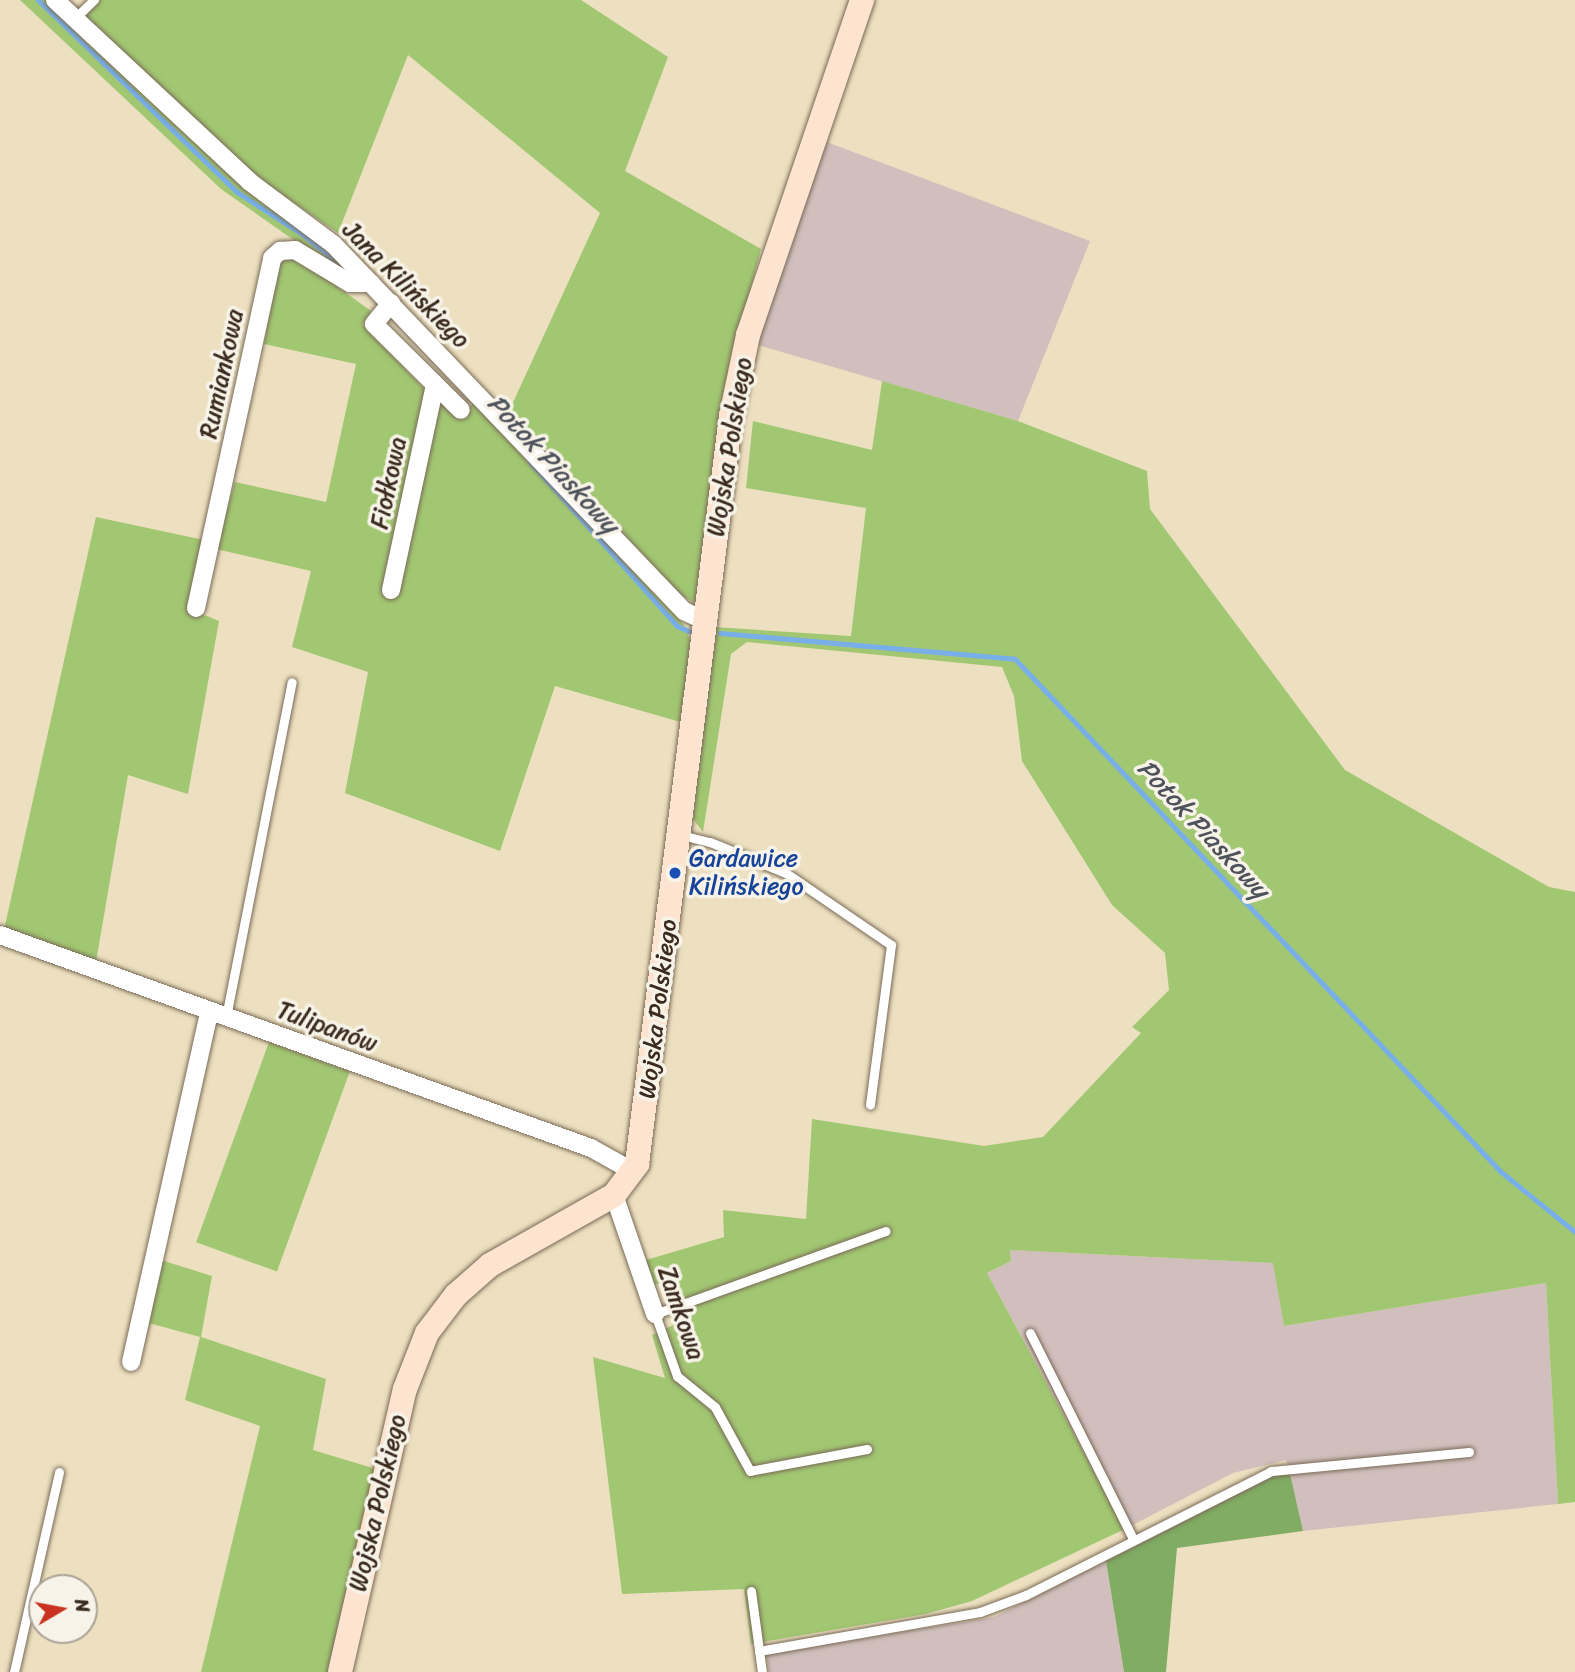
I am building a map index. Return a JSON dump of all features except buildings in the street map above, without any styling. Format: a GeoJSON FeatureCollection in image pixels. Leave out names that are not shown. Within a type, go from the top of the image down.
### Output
{"type":"FeatureCollection","features":[{"type":"Feature","properties":{"kind":"street","name":"Jana Kilińskiego"},"geometry":{"type":"LineString","coordinates":[[55,0],[250,182],[333,244],[684,611],[705,621]]}},
{"type":"Feature","properties":{"kind":"street","name":"Wojska Polskiego"},"geometry":{"type":"LineString","coordinates":[[340,1672],[405,1389],[427,1333],[456,1295],[490,1265],[614,1195],[634,1172],[645,1118],[731,416],[748,335],[862,0]]}},
{"type":"Feature","properties":{"kind":"street","name":"Rumiankowa"},"geometry":{"type":"LineString","coordinates":[[196,608],[272,258],[280,251],[295,250],[350,283],[371,283]]}},
{"type":"Feature","properties":{"kind":"street"},"geometry":{"type":"LineString","coordinates":[[391,303],[374,324],[461,410]]}},
{"type":"Feature","properties":{"kind":"street","name":"Fiołkowa"},"geometry":{"type":"LineString","coordinates":[[391,590],[435,385]]}},
{"type":"Feature","properties":{"kind":"street","name":"Tulipanów"},"geometry":{"type":"LineString","coordinates":[[0,934],[591,1148],[634,1172]]}},
{"type":"Feature","properties":{"kind":"street"},"geometry":{"type":"LineString","coordinates":[[131,1362],[218,1014]]}},
{"type":"Feature","properties":{"kind":"street","name":"Zamkowa"},"geometry":{"type":"LineString","coordinates":[[614,1195],[655,1314]]}},
{"type":"Feature","properties":{"kind":"lane"},"geometry":{"type":"LineString","coordinates":[[74,19],[94,0]]}},
{"type":"Feature","properties":{"kind":"lane"},"geometry":{"type":"LineString","coordinates":[[218,1014],[292,682]]}},
{"type":"Feature","properties":{"kind":"lane"},"geometry":{"type":"LineString","coordinates":[[680,835],[710,842],[786,873],[891,945],[870,1105]]}},
{"type":"Feature","properties":{"kind":"lane"},"geometry":{"type":"LineString","coordinates":[[655,1314],[885,1231]]}},
{"type":"Feature","properties":{"kind":"lane","name":"Zamkowa"},"geometry":{"type":"LineString","coordinates":[[655,1314],[677,1376],[715,1407],[750,1471],[867,1449]]}},
{"type":"Feature","properties":{"kind":"lane"},"geometry":{"type":"LineString","coordinates":[[1030,1333],[1133,1539]]}},
{"type":"Feature","properties":{"kind":"lane"},"geometry":{"type":"LineString","coordinates":[[759,1651],[980,1612],[1026,1595],[1271,1471],[1469,1452]]}},
{"type":"Feature","properties":{"kind":"lane"},"geometry":{"type":"LineString","coordinates":[[15,1672],[58,1472]]}},
{"type":"Feature","properties":{"kind":"lane"},"geometry":{"type":"LineString","coordinates":[[751,1591],[762,1672]]}},
{"type":"Feature","properties":{"kind":"shaded area"},"geometry":{"type":"Polygon","coordinates":[[[816,138],[1090,241],[1018,421],[758,345],[816,138]]]}},
{"type":"Feature","properties":{"kind":"shaded area"},"geometry":{"type":"Polygon","coordinates":[[[1010,1250],[1274,1263],[1284,1326],[1546,1283],[1558,1504],[1303,1531],[1286,1460],[1233,1473],[1125,1529],[987,1273],[1011,1261],[1010,1250]]]}},
{"type":"Feature","properties":{"kind":"shaded area"},"geometry":{"type":"Polygon","coordinates":[[[1106,1561],[1124,1672],[769,1672],[767,1654],[994,1617],[1106,1561]]]}},
{"type":"Feature","properties":{"kind":"green space"},"geometry":{"type":"Polygon","coordinates":[[[20,0],[53,0],[228,174],[326,246],[344,263],[338,271],[221,189],[20,0]]]}},
{"type":"Feature","properties":{"kind":"green space"},"geometry":{"type":"Polygon","coordinates":[[[100,0],[581,0],[668,57],[625,171],[761,249],[725,387],[699,597],[693,602],[678,593],[510,409],[600,213],[408,55],[338,233],[252,174],[85,17],[100,0]]]}},
{"type":"Feature","properties":{"kind":"green space"},"geometry":{"type":"Polygon","coordinates":[[[287,258],[306,264],[371,311],[363,325],[427,392],[385,594],[397,597],[439,404],[447,404],[460,418],[476,400],[684,625],[693,647],[684,723],[555,686],[500,851],[345,793],[368,672],[292,647],[311,571],[216,549],[202,614],[219,621],[188,794],[128,775],[96,962],[4,930],[96,517],[204,540],[216,548],[235,482],[326,502],[356,364],[264,344],[279,265],[287,258]]]}},
{"type":"Feature","properties":{"kind":"green space"},"geometry":{"type":"Polygon","coordinates":[[[882,381],[1018,421],[1147,471],[1150,509],[1345,770],[1549,887],[1575,892],[1575,1502],[1558,1504],[1546,1283],[1284,1326],[1273,1263],[1010,1250],[1011,1261],[987,1273],[1125,1529],[972,1601],[926,1614],[751,1644],[744,1589],[622,1594],[593,1357],[665,1378],[652,1335],[682,1321],[667,1281],[653,1285],[646,1260],[724,1237],[723,1210],[806,1219],[812,1119],[984,1146],[1043,1137],[1141,1033],[1132,1027],[1169,990],[1165,953],[1112,905],[1022,761],[1014,696],[1002,667],[747,642],[731,654],[703,832],[693,819],[714,627],[851,636],[866,508],[746,488],[753,421],[872,450],[882,381]]]}},
{"type":"Feature","properties":{"kind":"green space"},"geometry":{"type":"Polygon","coordinates":[[[269,1042],[350,1071],[277,1272],[196,1242],[269,1042]]]}},
{"type":"Feature","properties":{"kind":"green space"},"geometry":{"type":"Polygon","coordinates":[[[161,1260],[212,1276],[201,1337],[326,1379],[313,1450],[376,1469],[331,1672],[201,1672],[260,1426],[185,1400],[200,1337],[145,1322],[161,1260]]]}},
{"type":"Feature","properties":{"kind":"green space"},"geometry":{"type":"Polygon","coordinates":[[[1290,1474],[1303,1531],[1177,1548],[1166,1672],[1124,1672],[1106,1561],[1273,1476],[1290,1474]]]}},
{"type":"Feature","properties":{"kind":"waterway","name":"Potok Piaskowy"},"geometry":{"type":"LineString","coordinates":[[38,0],[237,192],[302,234],[337,262]]}},
{"type":"Feature","properties":{"kind":"waterway","name":"Potok Piaskowy"},"geometry":{"type":"LineString","coordinates":[[530,462],[677,626],[689,631]]}},
{"type":"Feature","properties":{"kind":"waterway","name":"Potok Piaskowy"},"geometry":{"type":"LineString","coordinates":[[720,633],[1015,659],[1500,1171],[1575,1232]]}},
{"type":"Feature","properties":{"kind":"place","name":"Gardawice Kilińskiego"},"geometry":{"type":"Point","coordinates":[675,873]}}]}
